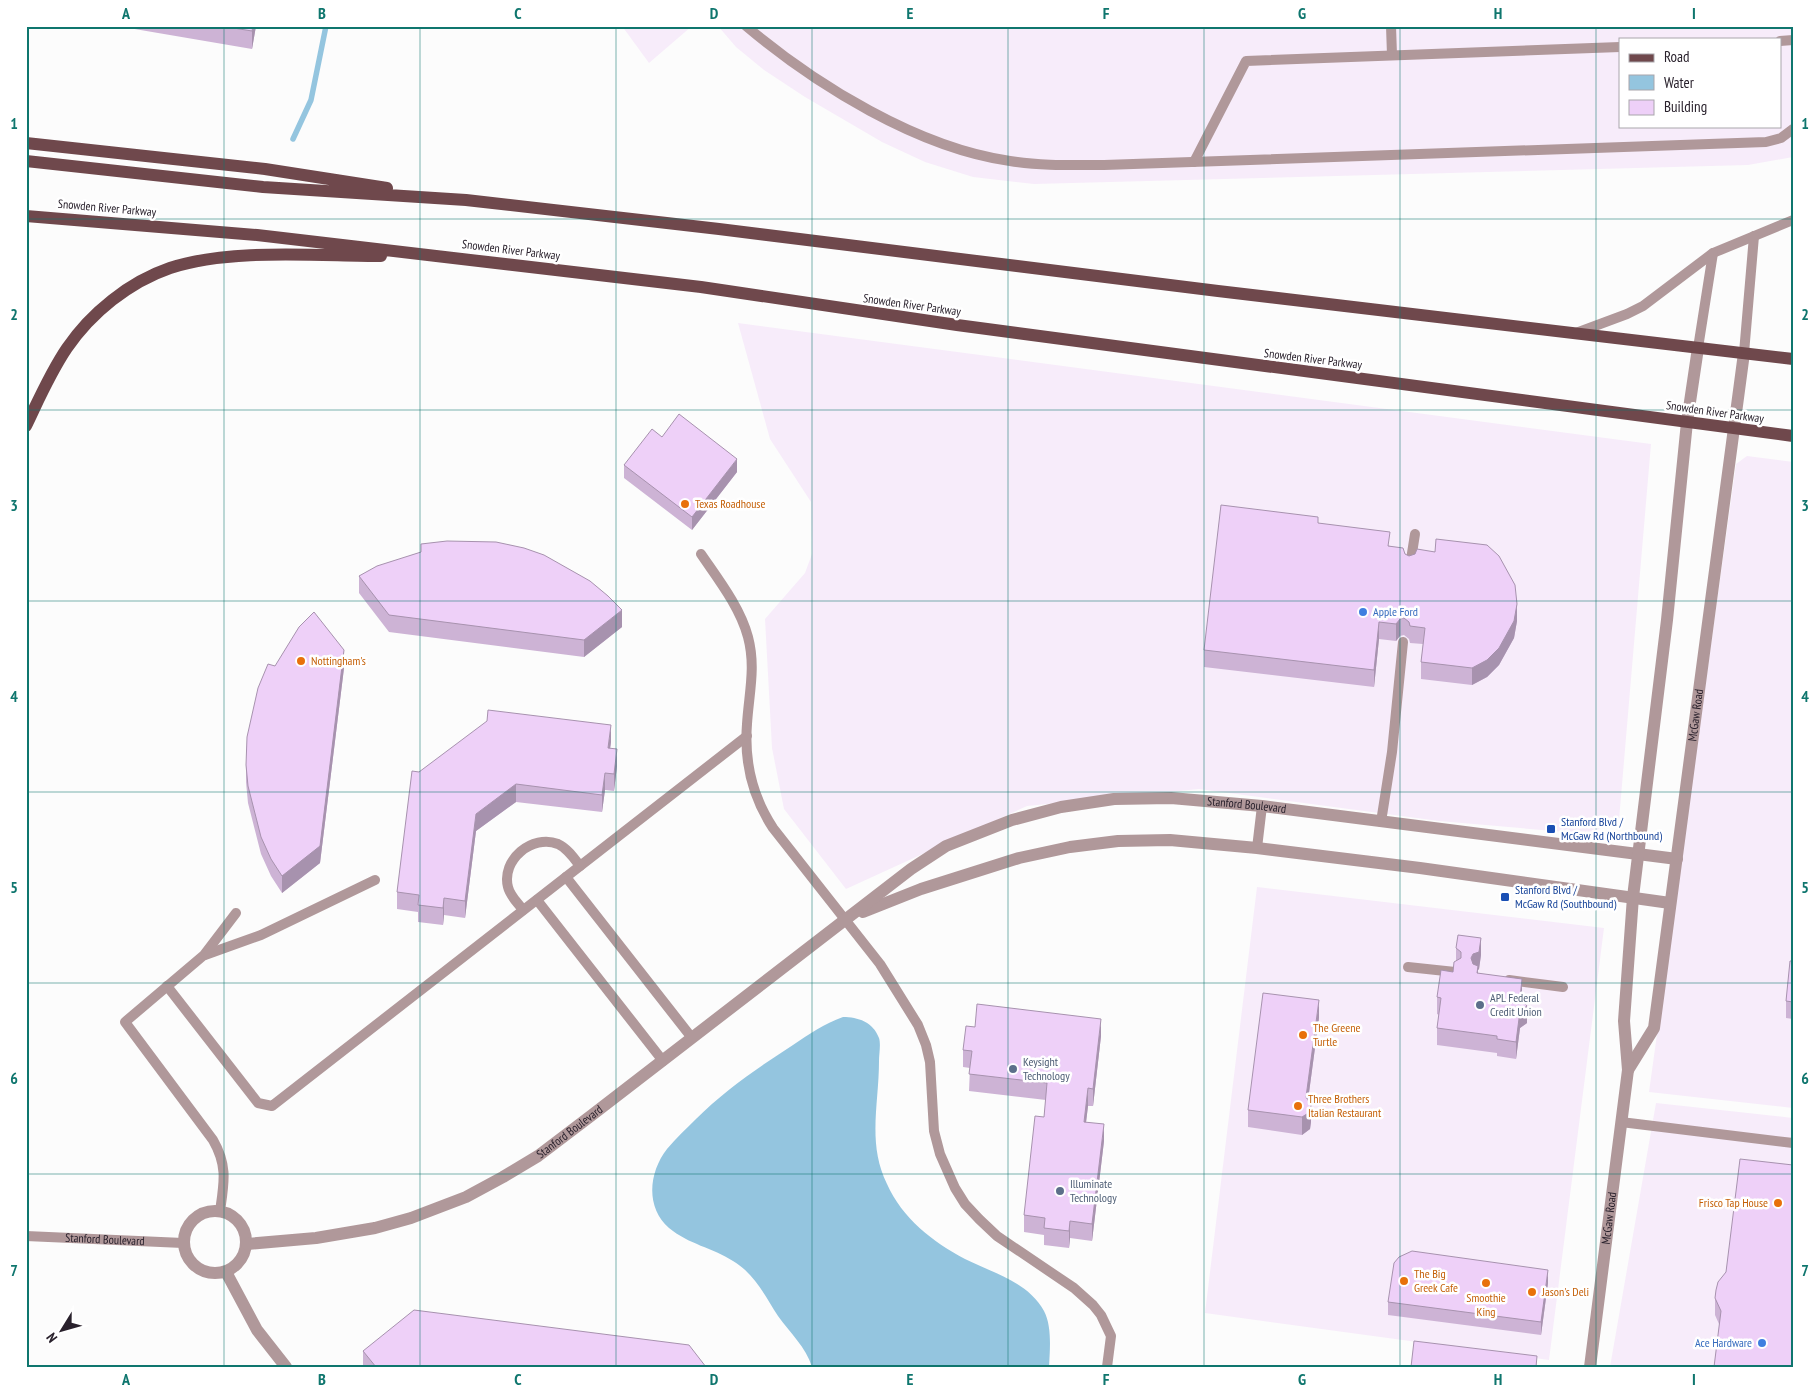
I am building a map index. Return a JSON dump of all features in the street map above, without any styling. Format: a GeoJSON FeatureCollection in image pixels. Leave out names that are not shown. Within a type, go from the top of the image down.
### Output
{"type":"FeatureCollection","features":[{"type":"Feature","properties":{"kind":"main road"},"geometry":{"type":"LineString","coordinates":[[26,143],[266,169],[466,200],[1793,359]]}},
{"type":"Feature","properties":{"kind":"main road"},"geometry":{"type":"LineString","coordinates":[[26,161],[263,187],[466,200]]}},
{"type":"Feature","properties":{"kind":"main road","name":"Snowden River Parkway"},"geometry":{"type":"LineString","coordinates":[[26,216],[258,235],[692,286],[977,328],[1793,436]]}},
{"type":"Feature","properties":{"kind":"main road"},"geometry":{"type":"LineString","coordinates":[[26,426],[50,375],[67,348],[87,322],[110,302],[137,283],[169,268],[202,260],[255,255],[447,256]]}},
{"type":"Feature","properties":{"kind":"street","name":"McGaw Road"},"geometry":{"type":"LineString","coordinates":[[1590,1367],[1628,1070],[1624,1021],[1633,897],[1668,620],[1687,422],[1698,348]]}},
{"type":"Feature","properties":{"kind":"street","name":"McGaw Road"},"geometry":{"type":"LineString","coordinates":[[1628,1070],[1654,1028],[1744,353]]}},
{"type":"Feature","properties":{"kind":"street","name":"Stanford Boulevard"},"geometry":{"type":"LineString","coordinates":[[247,1244],[316,1238],[375,1228],[419,1216],[466,1198],[538,1156],[911,869],[946,846],[1012,820],[1061,807],[1114,799],[1171,798],[1262,806],[1677,858]]}},
{"type":"Feature","properties":{"kind":"street","name":"Stanford Boulevard"},"geometry":{"type":"LineString","coordinates":[[844,920],[884,902],[1019,858],[1118,841],[1170,840],[1257,848],[1420,868],[1670,903]]}},
{"type":"Feature","properties":{"kind":"street"},"geometry":{"type":"LineString","coordinates":[[208,1211],[220,1211],[233,1216],[242,1225],[246,1234],[247,1244],[242,1260],[234,1268],[226,1272],[209,1274],[193,1264],[186,1255],[183,1243],[187,1227],[195,1218],[208,1211]]}},
{"type":"Feature","properties":{"kind":"street"},"geometry":{"type":"LineString","coordinates":[[226,1272],[257,1330],[286,1367]]}},
{"type":"Feature","properties":{"kind":"lane"},"geometry":{"type":"LineString","coordinates":[[746,26],[772,48],[818,80],[859,105],[910,130],[959,149],[1008,161],[1047,166],[1766,142],[1782,138],[1793,129]]}},
{"type":"Feature","properties":{"kind":"lane"},"geometry":{"type":"LineString","coordinates":[[1391,26],[1392,55]]}},
{"type":"Feature","properties":{"kind":"lane"},"geometry":{"type":"LineString","coordinates":[[1194,162],[1246,61],[1619,47]]}},
{"type":"Feature","properties":{"kind":"lane"},"geometry":{"type":"LineString","coordinates":[[1576,334],[1643,306],[1713,253],[1793,220]]}},
{"type":"Feature","properties":{"kind":"lane"},"geometry":{"type":"LineString","coordinates":[[1744,353],[1754,236]]}},
{"type":"Feature","properties":{"kind":"lane"},"geometry":{"type":"LineString","coordinates":[[1698,348],[1713,253]]}},
{"type":"Feature","properties":{"kind":"lane"},"geometry":{"type":"LineString","coordinates":[[1410,566],[1415,534]]}},
{"type":"Feature","properties":{"kind":"lane"},"geometry":{"type":"LineString","coordinates":[[702,554],[728,594],[748,635],[753,674],[746,758],[750,779],[763,813],[844,920],[880,964],[918,1025],[930,1062],[934,1131],[940,1154],[955,1188],[969,1209],[997,1236],[1074,1288],[1093,1305],[1111,1336],[1107,1367]]}},
{"type":"Feature","properties":{"kind":"lane"},"geometry":{"type":"LineString","coordinates":[[1381,822],[1392,752],[1403,642]]}},
{"type":"Feature","properties":{"kind":"lane"},"geometry":{"type":"LineString","coordinates":[[167,986],[258,1103],[272,1106],[747,736]]}},
{"type":"Feature","properties":{"kind":"lane"},"geometry":{"type":"LineString","coordinates":[[1257,848],[1262,806]]}},
{"type":"Feature","properties":{"kind":"lane"},"geometry":{"type":"LineString","coordinates":[[523,910],[508,888],[507,878],[512,862],[523,850],[534,843],[547,842],[559,844],[567,850],[580,866]]}},
{"type":"Feature","properties":{"kind":"lane"},"geometry":{"type":"LineString","coordinates":[[566,877],[692,1038]]}},
{"type":"Feature","properties":{"kind":"lane"},"geometry":{"type":"LineString","coordinates":[[204,955],[261,935],[375,880]]}},
{"type":"Feature","properties":{"kind":"lane"},"geometry":{"type":"LineString","coordinates":[[536,900],[662,1061]]}},
{"type":"Feature","properties":{"kind":"lane"},"geometry":{"type":"LineString","coordinates":[[220,1211],[225,1177],[220,1152],[124,1022],[204,955],[236,913]]}},
{"type":"Feature","properties":{"kind":"lane"},"geometry":{"type":"LineString","coordinates":[[1408,967],[1455,972]]}},
{"type":"Feature","properties":{"kind":"lane"},"geometry":{"type":"LineString","coordinates":[[1498,978],[1562,987]]}},
{"type":"Feature","properties":{"kind":"lane"},"geometry":{"type":"LineString","coordinates":[[1621,1122],[1793,1143]]}},
{"type":"Feature","properties":{"kind":"lane","name":"Stanford Boulevard"},"geometry":{"type":"LineString","coordinates":[[26,1236],[183,1243]]}},
{"type":"Feature","properties":{"kind":"shaded area"},"geometry":{"type":"Polygon","coordinates":[[[622,26],[692,26],[649,63],[622,26]]]}},
{"type":"Feature","properties":{"kind":"shaded area"},"geometry":{"type":"Polygon","coordinates":[[[718,26],[1793,26],[1793,157],[1748,165],[1034,184],[973,177],[925,162],[882,142],[805,97],[764,70],[736,47],[718,26]]]}},
{"type":"Feature","properties":{"kind":"shaded area"},"geometry":{"type":"Polygon","coordinates":[[[738,323],[1651,444],[1619,820],[1588,834],[1439,821],[1199,789],[1027,806],[846,889],[784,809],[772,748],[765,619],[805,573],[812,554],[811,502],[770,439],[738,323]]]}},
{"type":"Feature","properties":{"kind":"shaded area"},"geometry":{"type":"Polygon","coordinates":[[[1747,456],[1793,462],[1793,1108],[1649,1092],[1736,464],[1747,456]]]}},
{"type":"Feature","properties":{"kind":"shaded area"},"geometry":{"type":"Polygon","coordinates":[[[1257,887],[1604,928],[1549,1360],[1205,1313],[1257,887]]]}},
{"type":"Feature","properties":{"kind":"shaded area"},"geometry":{"type":"Polygon","coordinates":[[[1656,1103],[1793,1118],[1793,1367],[1610,1367],[1656,1103]]]}},
{"type":"Feature","properties":{"kind":"water"},"geometry":{"type":"Polygon","coordinates":[[[843,1017],[854,1018],[869,1024],[879,1038],[876,1123],[877,1154],[881,1169],[893,1196],[910,1218],[930,1237],[965,1259],[1009,1279],[1037,1301],[1047,1317],[1050,1338],[1049,1367],[812,1367],[802,1347],[778,1316],[759,1286],[741,1266],[676,1233],[661,1220],[653,1200],[653,1179],[661,1158],[670,1145],[707,1108],[743,1079],[811,1033],[843,1017]]]}},
{"type":"Feature","properties":{"kind":"building"},"geometry":{"type":"Polygon","coordinates":[[[221,26],[253,26],[252,31],[221,26]]]}},
{"type":"Feature","properties":{"kind":"building","name":"Texas Roadhouse"},"geometry":{"type":"Polygon","coordinates":[[[679,414],[737,459],[692,517],[624,465],[652,429],[662,437],[679,414]]]}},
{"type":"Feature","properties":{"kind":"building","name":"Apple Ford"},"geometry":{"type":"Polygon","coordinates":[[[1221,505],[1318,517],[1318,523],[1390,532],[1388,546],[1403,548],[1405,554],[1409,556],[1415,554],[1417,549],[1435,552],[1436,539],[1487,545],[1499,556],[1515,585],[1517,604],[1514,621],[1499,648],[1487,660],[1472,668],[1421,662],[1425,628],[1410,626],[1409,622],[1404,618],[1400,619],[1396,624],[1379,622],[1374,670],[1204,650],[1221,505]]]}},
{"type":"Feature","properties":{"kind":"building"},"geometry":{"type":"Polygon","coordinates":[[[447,541],[496,542],[524,548],[544,555],[590,581],[622,610],[584,640],[389,615],[359,576],[377,566],[421,552],[421,544],[447,541]]]}},
{"type":"Feature","properties":{"kind":"building"},"geometry":{"type":"Polygon","coordinates":[[[314,612],[344,650],[320,846],[282,876],[271,859],[261,837],[248,786],[246,765],[247,737],[258,688],[268,664],[275,666],[299,627],[314,612]]]}},
{"type":"Feature","properties":{"kind":"building"},"geometry":{"type":"Polygon","coordinates":[[[488,710],[611,725],[608,748],[617,749],[614,774],[605,773],[602,795],[516,784],[476,814],[465,901],[444,898],[443,908],[418,905],[419,895],[397,892],[412,771],[419,772],[487,721],[488,710]]]}},
{"type":"Feature","properties":{"kind":"building","name":"APL Federal Credit Union"},"geometry":{"type":"Polygon","coordinates":[[[1458,935],[1481,938],[1479,952],[1473,954],[1471,958],[1473,964],[1478,966],[1477,973],[1522,979],[1520,998],[1527,1006],[1520,1011],[1516,1042],[1497,1039],[1497,1036],[1437,1028],[1441,998],[1437,997],[1441,970],[1453,972],[1454,962],[1461,958],[1461,952],[1456,948],[1458,935]]]}},
{"type":"Feature","properties":{"kind":"building"},"geometry":{"type":"Polygon","coordinates":[[[1790,961],[1793,961],[1793,1002],[1786,1001],[1790,961]]]}},
{"type":"Feature","properties":{"kind":"building"},"geometry":{"type":"Polygon","coordinates":[[[1263,993],[1319,1000],[1306,1097],[1311,1105],[1310,1112],[1302,1117],[1248,1110],[1263,993]]]}},
{"type":"Feature","properties":{"kind":"building"},"geometry":{"type":"Polygon","coordinates":[[[977,1004],[1101,1019],[1093,1089],[1088,1088],[1084,1122],[1104,1124],[1092,1224],[1070,1221],[1069,1231],[1044,1228],[1045,1218],[1024,1215],[1035,1116],[1044,1117],[1047,1083],[969,1074],[972,1051],[963,1050],[966,1026],[975,1027],[977,1004]]]}},
{"type":"Feature","properties":{"kind":"building"},"geometry":{"type":"Polygon","coordinates":[[[1740,1159],[1793,1165],[1793,1367],[1714,1367],[1721,1311],[1715,1298],[1716,1290],[1718,1282],[1726,1272],[1740,1159]]]}},
{"type":"Feature","properties":{"kind":"building"},"geometry":{"type":"Polygon","coordinates":[[[1412,1251],[1548,1270],[1541,1322],[1388,1302],[1394,1263],[1399,1257],[1412,1251]]]}},
{"type":"Feature","properties":{"kind":"building"},"geometry":{"type":"Polygon","coordinates":[[[414,1310],[689,1345],[706,1367],[376,1367],[363,1351],[414,1310]]]}},
{"type":"Feature","properties":{"kind":"building"},"geometry":{"type":"Polygon","coordinates":[[[1414,1341],[1537,1356],[1536,1367],[1411,1367],[1414,1341]]]}},
{"type":"Feature","properties":{"kind":"waterway"},"geometry":{"type":"LineString","coordinates":[[293,139],[311,100],[326,26]]}},
{"type":"Feature","properties":{"kind":"place","name":"Texas Roadhouse"},"geometry":{"type":"Point","coordinates":[685,504]}},
{"type":"Feature","properties":{"kind":"place","name":"Apple Ford"},"geometry":{"type":"Point","coordinates":[1363,612]}},
{"type":"Feature","properties":{"kind":"place","name":"Nottingham's"},"geometry":{"type":"Point","coordinates":[301,661]}},
{"type":"Feature","properties":{"kind":"place","name":"Stanford Blvd / McGaw Rd (Northbound)"},"geometry":{"type":"Point","coordinates":[1551,829]}},
{"type":"Feature","properties":{"kind":"place","name":"Stanford Blvd / McGaw Rd (Southbound)"},"geometry":{"type":"Point","coordinates":[1505,897]}},
{"type":"Feature","properties":{"kind":"place","name":"APL Federal Credit Union"},"geometry":{"type":"Point","coordinates":[1480,1005]}},
{"type":"Feature","properties":{"kind":"place","name":"The Greene Turtle"},"geometry":{"type":"Point","coordinates":[1303,1035]}},
{"type":"Feature","properties":{"kind":"place","name":"Keysight Technology"},"geometry":{"type":"Point","coordinates":[1013,1069]}},
{"type":"Feature","properties":{"kind":"place","name":"Three Brothers Italian Restaurant"},"geometry":{"type":"Point","coordinates":[1298,1106]}},
{"type":"Feature","properties":{"kind":"place","name":"Illuminate Technology"},"geometry":{"type":"Point","coordinates":[1060,1191]}},
{"type":"Feature","properties":{"kind":"place","name":"Frisco Tap House"},"geometry":{"type":"Point","coordinates":[1778,1203]}},
{"type":"Feature","properties":{"kind":"place","name":"The Big Greek Cafe"},"geometry":{"type":"Point","coordinates":[1404,1281]}},
{"type":"Feature","properties":{"kind":"place","name":"Smoothie King"},"geometry":{"type":"Point","coordinates":[1486,1283]}},
{"type":"Feature","properties":{"kind":"place","name":"Jason's Deli"},"geometry":{"type":"Point","coordinates":[1532,1292]}},
{"type":"Feature","properties":{"kind":"place","name":"Ace Hardware"},"geometry":{"type":"Point","coordinates":[1762,1343]}}]}
